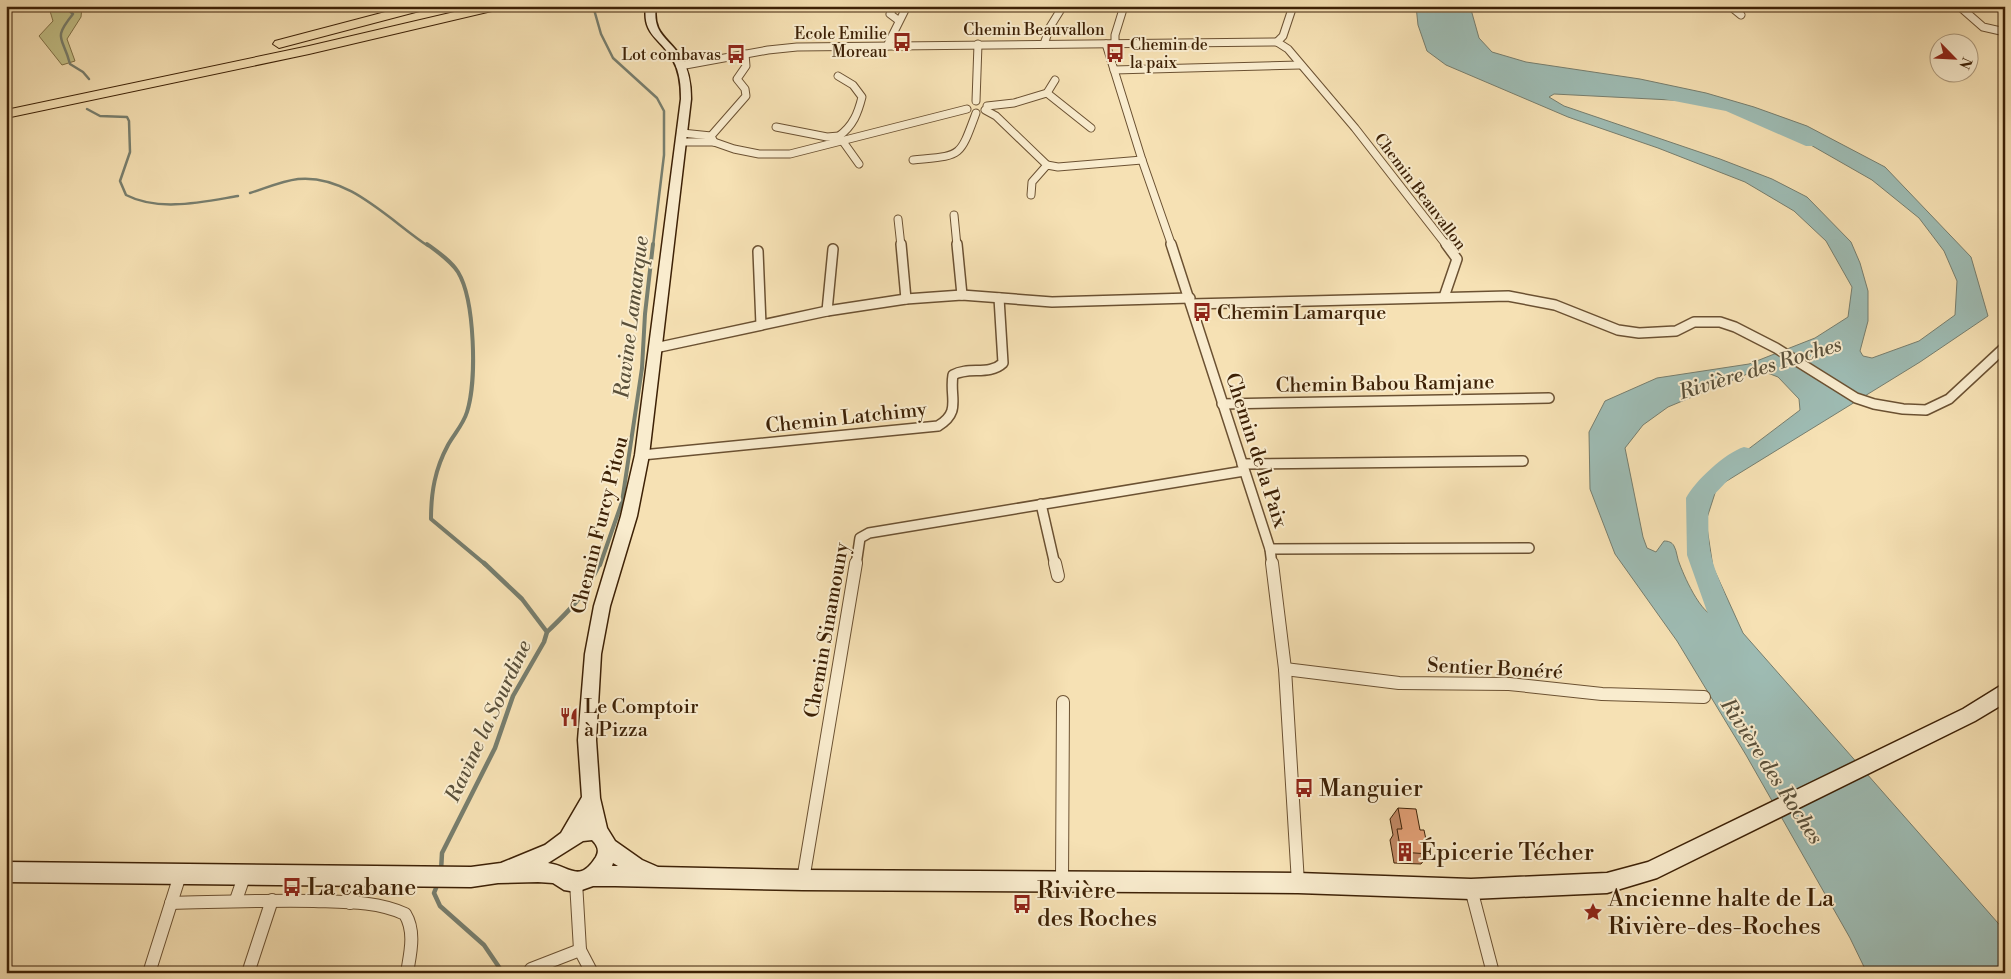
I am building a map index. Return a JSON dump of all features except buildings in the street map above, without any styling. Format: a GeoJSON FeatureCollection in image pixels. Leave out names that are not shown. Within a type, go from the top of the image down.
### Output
{"type":"FeatureCollection","features":[{"type":"Feature","properties":{"kind":"highway"},"geometry":{"type":"LineString","coordinates":[[265,48],[423,6]]}},
{"type":"Feature","properties":{"kind":"highway"},"geometry":{"type":"LineString","coordinates":[[6,106],[123,82],[439,6]]}},
{"type":"Feature","properties":{"kind":"highway"},"geometry":{"type":"LineString","coordinates":[[179,77],[466,6]]}},
{"type":"Feature","properties":{"kind":"highway"},"geometry":{"type":"LineString","coordinates":[[6,114],[309,50],[496,6]]}},
{"type":"Feature","properties":{"kind":"main road","name":"Chemin Furcy Pitou"},"geometry":{"type":"LineString","coordinates":[[603,840],[591,798],[587,740],[593,654],[600,613],[629,516],[642,455],[681,137],[686,80],[677,58],[651,28],[649,20],[651,6]]}},
{"type":"Feature","properties":{"kind":"main road"},"geometry":{"type":"LineString","coordinates":[[564,842],[554,864],[558,874],[564,880],[659,878],[1298,883],[1471,889],[1607,883],[1650,871],[1763,818],[1969,715],[2003,695]]}},
{"type":"Feature","properties":{"kind":"main road","name":"Chemin Furcy Pitou"},"geometry":{"type":"LineString","coordinates":[[564,842],[580,821],[591,798]]}},
{"type":"Feature","properties":{"kind":"main road"},"geometry":{"type":"LineString","coordinates":[[498,873],[545,855],[582,832],[603,840],[635,868],[659,878]]}},
{"type":"Feature","properties":{"kind":"main road"},"geometry":{"type":"LineString","coordinates":[[584,879],[606,861],[603,840]]}},
{"type":"Feature","properties":{"kind":"main road"},"geometry":{"type":"LineString","coordinates":[[6,872],[424,877],[470,877],[498,873],[538,872],[558,874]]}},
{"type":"Feature","properties":{"kind":"street"},"geometry":{"type":"LineString","coordinates":[[894,6],[890,14],[898,20]]}},
{"type":"Feature","properties":{"kind":"street"},"geometry":{"type":"LineString","coordinates":[[887,46],[898,20],[907,6]]}},
{"type":"Feature","properties":{"kind":"street"},"geometry":{"type":"LineString","coordinates":[[1044,44],[1050,28],[1063,6]]}},
{"type":"Feature","properties":{"kind":"street"},"geometry":{"type":"LineString","coordinates":[[1111,44],[1124,6]]}},
{"type":"Feature","properties":{"kind":"street"},"geometry":{"type":"LineString","coordinates":[[1277,42],[1284,36],[1293,6]]}},
{"type":"Feature","properties":{"kind":"street"},"geometry":{"type":"LineString","coordinates":[[1730,6],[1741,15]]}},
{"type":"Feature","properties":{"kind":"street"},"geometry":{"type":"LineString","coordinates":[[1959,6],[1983,27],[2005,32]]}},
{"type":"Feature","properties":{"kind":"street"},"geometry":{"type":"LineString","coordinates":[[1997,6],[2005,8]]}},
{"type":"Feature","properties":{"kind":"street","name":"Chemin Beauvallon"},"geometry":{"type":"LineString","coordinates":[[680,66],[790,47],[1277,42],[1288,49],[1361,136],[1457,258],[1444,297]]}},
{"type":"Feature","properties":{"kind":"street"},"geometry":{"type":"LineString","coordinates":[[976,102],[978,44]]}},
{"type":"Feature","properties":{"kind":"street","name":"Chemin de la Paix"},"geometry":{"type":"LineString","coordinates":[[1111,44],[1114,70],[1142,160],[1190,301],[1270,549],[1285,669],[1298,883]]}},
{"type":"Feature","properties":{"kind":"street"},"geometry":{"type":"LineString","coordinates":[[712,139],[746,96],[745,89],[737,79],[746,66],[745,54]]}},
{"type":"Feature","properties":{"kind":"street"},"geometry":{"type":"LineString","coordinates":[[1114,70],[1300,64]]}},
{"type":"Feature","properties":{"kind":"street"},"geometry":{"type":"LineString","coordinates":[[838,76],[853,85],[862,97],[857,116],[841,138]]}},
{"type":"Feature","properties":{"kind":"street"},"geometry":{"type":"LineString","coordinates":[[913,160],[950,156],[959,151],[965,145],[976,113],[986,108],[1014,103],[1048,93],[1055,80]]}},
{"type":"Feature","properties":{"kind":"street"},"geometry":{"type":"LineString","coordinates":[[1048,93],[1091,128]]}},
{"type":"Feature","properties":{"kind":"street"},"geometry":{"type":"LineString","coordinates":[[967,109],[970,103],[985,104],[986,108],[1003,122],[1047,166],[1058,167],[1142,160]]}},
{"type":"Feature","properties":{"kind":"street"},"geometry":{"type":"LineString","coordinates":[[681,137],[712,139],[746,152],[779,154],[802,152],[841,138],[967,109],[976,113]]}},
{"type":"Feature","properties":{"kind":"street"},"geometry":{"type":"LineString","coordinates":[[776,127],[841,138]]}},
{"type":"Feature","properties":{"kind":"street"},"geometry":{"type":"LineString","coordinates":[[841,138],[859,164]]}},
{"type":"Feature","properties":{"kind":"street"},"geometry":{"type":"LineString","coordinates":[[1031,195],[1032,182],[1047,166]]}},
{"type":"Feature","properties":{"kind":"street"},"geometry":{"type":"LineString","coordinates":[[954,215],[962,296]]}},
{"type":"Feature","properties":{"kind":"street"},"geometry":{"type":"LineString","coordinates":[[898,219],[906,299]]}},
{"type":"Feature","properties":{"kind":"street"},"geometry":{"type":"LineString","coordinates":[[827,311],[832,249]]}},
{"type":"Feature","properties":{"kind":"street"},"geometry":{"type":"LineString","coordinates":[[758,251],[761,325]]}},
{"type":"Feature","properties":{"kind":"street"},"geometry":{"type":"LineString","coordinates":[[655,348],[827,311],[906,299],[962,296],[1052,302],[1320,302],[1508,296],[1555,305],[1618,330],[1639,333],[1676,331],[1694,322],[1720,322],[1735,327],[1776,348],[1856,398],[1874,404],[1903,409],[1926,410],[1949,399],[2005,347]]}},
{"type":"Feature","properties":{"kind":"street","name":"Chemin Latchimy"},"geometry":{"type":"LineString","coordinates":[[642,455],[938,426],[950,420],[952,416],[953,375],[960,371],[996,368],[1003,363],[999,298]]}},
{"type":"Feature","properties":{"kind":"street","name":"Chemin Babou Ramjane"},"geometry":{"type":"LineString","coordinates":[[1222,404],[1549,398]]}},
{"type":"Feature","properties":{"kind":"street","name":"Chemin Sinamouny"},"geometry":{"type":"LineString","coordinates":[[803,880],[860,538],[869,533],[1243,467],[1523,462]]}},
{"type":"Feature","properties":{"kind":"street"},"geometry":{"type":"LineString","coordinates":[[1041,504],[1058,576]]}},
{"type":"Feature","properties":{"kind":"street"},"geometry":{"type":"LineString","coordinates":[[1270,549],[1529,548]]}},
{"type":"Feature","properties":{"kind":"street","name":"Sentier Bonéré"},"geometry":{"type":"LineString","coordinates":[[1285,669],[1399,682],[1509,684],[1602,694],[1704,697]]}},
{"type":"Feature","properties":{"kind":"street"},"geometry":{"type":"LineString","coordinates":[[1062,702],[1062,881]]}},
{"type":"Feature","properties":{"kind":"street"},"geometry":{"type":"LineString","coordinates":[[236,900],[245,874]]}},
{"type":"Feature","properties":{"kind":"street"},"geometry":{"type":"LineString","coordinates":[[150,973],[180,875]]}},
{"type":"Feature","properties":{"kind":"street"},"geometry":{"type":"LineString","coordinates":[[350,903],[360,876]]}},
{"type":"Feature","properties":{"kind":"street"},"geometry":{"type":"LineString","coordinates":[[584,879],[580,950],[592,973]]}},
{"type":"Feature","properties":{"kind":"street"},"geometry":{"type":"LineString","coordinates":[[1471,889],[1493,973]]}},
{"type":"Feature","properties":{"kind":"street"},"geometry":{"type":"LineString","coordinates":[[171,903],[272,900],[350,903],[393,907],[404,912],[411,925],[407,973]]}},
{"type":"Feature","properties":{"kind":"street"},"geometry":{"type":"LineString","coordinates":[[248,973],[272,900]]}},
{"type":"Feature","properties":{"kind":"street"},"geometry":{"type":"LineString","coordinates":[[531,969],[580,950]]}},
{"type":"Feature","properties":{"kind":"shaded area"},"geometry":{"type":"Polygon","coordinates":[[[43,6],[82,6],[81,17],[67,39],[75,61],[62,65],[39,36],[53,21],[50,11],[43,6]]]}},
{"type":"Feature","properties":{"kind":"water"},"geometry":{"type":"Polygon","coordinates":[[[1416,6],[1470,6],[1479,38],[1492,52],[1526,62],[1640,79],[1706,93],[1754,107],[1807,126],[1885,167],[1971,257],[1988,316],[1920,362],[1717,487],[1706,521],[1713,567],[1743,633],[2005,931],[2005,973],[1867,973],[1850,938],[1746,755],[1677,641],[1615,554],[1590,489],[1589,432],[1605,401],[1657,378],[1749,364],[1815,338],[1848,317],[1852,287],[1826,241],[1794,211],[1745,182],[1658,148],[1568,117],[1446,65],[1427,51],[1418,25],[1416,6]],[[1554,94],[1549,97],[1564,106],[1720,159],[1772,179],[1807,197],[1851,242],[1860,263],[1868,291],[1868,321],[1860,351],[1863,356],[1872,358],[1919,341],[1955,315],[1957,281],[1944,251],[1919,218],[1872,180],[1781,128],[1730,107],[1710,102],[1554,94]],[[1752,372],[1668,407],[1643,425],[1625,448],[1643,537],[1647,548],[1656,552],[1664,541],[1672,544],[1682,571],[1696,598],[1708,613],[1715,617],[1721,617],[1722,614],[1699,555],[1694,531],[1697,498],[1730,463],[1800,410],[1799,399],[1778,377],[1765,372],[1752,372]]]}},
{"type":"Feature","properties":{"kind":"waterway","name":"Ravine la Sourdine"},"geometry":{"type":"LineString","coordinates":[[64,6],[73,14],[61,34],[62,43],[70,64],[83,72],[89,79]]}},
{"type":"Feature","properties":{"kind":"waterway","name":"Ravine Lamarque"},"geometry":{"type":"LineString","coordinates":[[593,6],[601,34],[613,58],[657,98],[664,111],[664,155],[653,246]]}},
{"type":"Feature","properties":{"kind":"waterway"},"geometry":{"type":"LineString","coordinates":[[1670,96],[1730,107],[1812,142]]}},
{"type":"Feature","properties":{"kind":"waterway","name":"Ravine la Sourdine"},"geometry":{"type":"LineString","coordinates":[[87,109],[100,116],[127,117],[129,121],[130,152],[120,181],[126,195],[152,203],[166,204],[195,203],[238,196]]}},
{"type":"Feature","properties":{"kind":"waterway","name":"Ravine la Sourdine"},"geometry":{"type":"LineString","coordinates":[[250,193],[298,179],[316,179],[334,184],[351,191],[367,201],[428,246]]}},
{"type":"Feature","properties":{"kind":"waterway","name":"Ravine la Sourdine"},"geometry":{"type":"LineString","coordinates":[[427,244],[452,264],[458,272],[468,301],[473,341],[472,381],[467,412],[440,463],[433,490],[431,519],[486,565]]}},
{"type":"Feature","properties":{"kind":"waterway","name":"Ravine Lamarque"},"geometry":{"type":"LineString","coordinates":[[600,565],[622,502],[642,368],[645,314],[653,244]]}},
{"type":"Feature","properties":{"kind":"waterway"},"geometry":{"type":"LineString","coordinates":[[1727,648],[1721,617],[1699,555],[1697,498],[1720,474],[1744,455]]}},
{"type":"Feature","properties":{"kind":"waterway","name":"Ravine la Sourdine"},"geometry":{"type":"LineString","coordinates":[[484,563],[522,599],[547,632]]}},
{"type":"Feature","properties":{"kind":"waterway","name":"Ravine Lamarque"},"geometry":{"type":"LineString","coordinates":[[547,632],[577,600],[589,584],[600,563]]}},
{"type":"Feature","properties":{"kind":"waterway","name":"Ravine la Sourdine"},"geometry":{"type":"LineString","coordinates":[[441,871],[442,853],[495,748],[513,696],[544,642],[547,632]]}},
{"type":"Feature","properties":{"kind":"waterway","name":"Ravine la Sourdine"},"geometry":{"type":"LineString","coordinates":[[438,883],[434,893],[440,906],[484,945],[503,973]]}},
{"type":"Feature","properties":{"kind":"place","name":"Ecole Emilie Moreau"},"geometry":{"type":"Point","coordinates":[902,42]}},
{"type":"Feature","properties":{"kind":"place","name":"Chemin de la paix"},"geometry":{"type":"Point","coordinates":[1115,53]}},
{"type":"Feature","properties":{"kind":"place","name":"Lot combavas"},"geometry":{"type":"Point","coordinates":[736,54]}},
{"type":"Feature","properties":{"kind":"place","name":"Chemin Lamarque"},"geometry":{"type":"Point","coordinates":[1202,312]}},
{"type":"Feature","properties":{"kind":"place","name":"Le Comptoir à Pizza"},"geometry":{"type":"Point","coordinates":[569,717]}},
{"type":"Feature","properties":{"kind":"place","name":"Manguier"},"geometry":{"type":"Point","coordinates":[1304,788]}},
{"type":"Feature","properties":{"kind":"place","name":"Épicerie Técher"},"geometry":{"type":"Point","coordinates":[1405,852]}},
{"type":"Feature","properties":{"kind":"place","name":"La cabane"},"geometry":{"type":"Point","coordinates":[292,887]}},
{"type":"Feature","properties":{"kind":"place","name":"Rivière des Roches"},"geometry":{"type":"Point","coordinates":[1022,904]}},
{"type":"Feature","properties":{"kind":"place","name":"Ancienne halte de La Rivière-des-Roches"},"geometry":{"type":"Point","coordinates":[1593,912]}}]}
